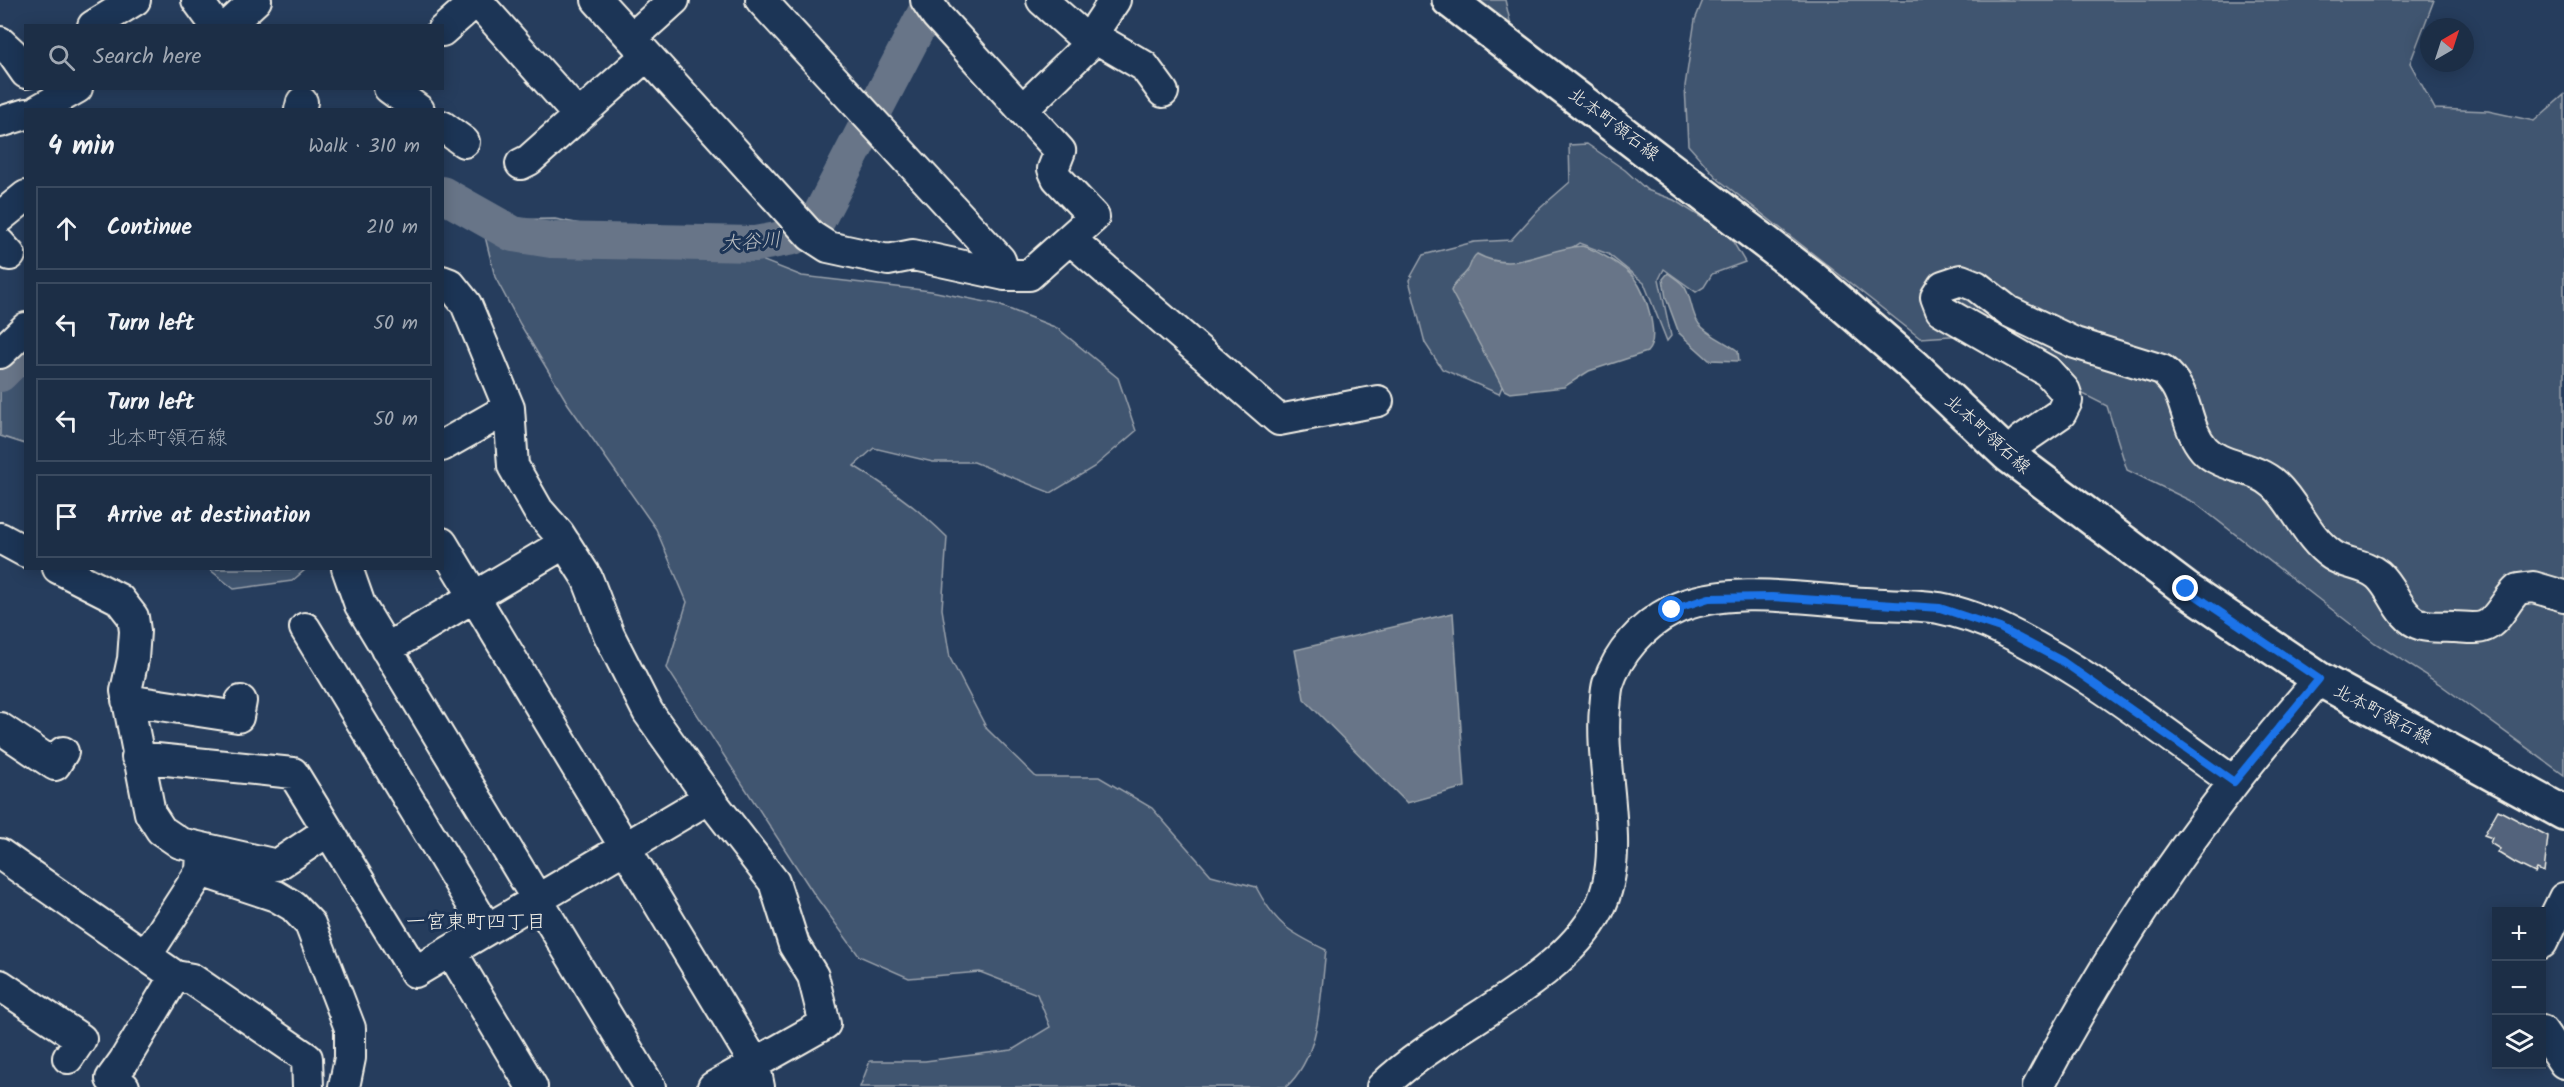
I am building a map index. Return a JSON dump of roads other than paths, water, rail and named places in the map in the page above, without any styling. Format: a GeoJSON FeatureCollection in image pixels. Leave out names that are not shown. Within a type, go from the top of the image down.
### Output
{"type":"FeatureCollection","features":[{"type":"Feature","properties":{"kind":"main road","name":"北本町領石線"},"geometry":{"type":"LineString","coordinates":[[1449,0],[1811,277],[1914,366],[2008,455],[2177,582],[2319,679],[2564,813]]}},
{"type":"Feature","properties":{"kind":"street"},"geometry":{"type":"LineString","coordinates":[[197,0],[215,24]]}},
{"type":"Feature","properties":{"kind":"street"},"geometry":{"type":"LineString","coordinates":[[230,24],[255,0]]}},
{"type":"Feature","properties":{"kind":"street"},"geometry":{"type":"LineString","coordinates":[[444,29],[476,0],[578,115]]}},
{"type":"Feature","properties":{"kind":"street"},"geometry":{"type":"LineString","coordinates":[[597,0],[805,230],[828,247],[888,260],[913,255],[1005,275],[1029,275],[1094,217],[1057,178],[1053,169],[1060,151],[932,8]]}},
{"type":"Feature","properties":{"kind":"street"},"geometry":{"type":"LineString","coordinates":[[521,164],[529,160],[578,115],[639,47],[674,0]]}},
{"type":"Feature","properties":{"kind":"street"},"geometry":{"type":"LineString","coordinates":[[761,0],[1000,260],[1005,275]]}},
{"type":"Feature","properties":{"kind":"street"},"geometry":{"type":"LineString","coordinates":[[1042,0],[1080,34],[1096,38],[1144,66],[1163,92]]}},
{"type":"Feature","properties":{"kind":"street"},"geometry":{"type":"LineString","coordinates":[[1023,110],[1096,38],[1099,24],[1115,0]]}},
{"type":"Feature","properties":{"kind":"street"},"geometry":{"type":"LineString","coordinates":[[0,42],[24,70]]}},
{"type":"Feature","properties":{"kind":"street"},"geometry":{"type":"LineString","coordinates":[[30,90],[33,108]]}},
{"type":"Feature","properties":{"kind":"street"},"geometry":{"type":"LineString","coordinates":[[42,108],[73,90]]}},
{"type":"Feature","properties":{"kind":"street"},"geometry":{"type":"LineString","coordinates":[[392,90],[416,108]]}},
{"type":"Feature","properties":{"kind":"street"},"geometry":{"type":"LineString","coordinates":[[0,122],[24,115]]}},
{"type":"Feature","properties":{"kind":"street"},"geometry":{"type":"LineString","coordinates":[[0,217],[24,198]]}},
{"type":"Feature","properties":{"kind":"street"},"geometry":{"type":"LineString","coordinates":[[1070,238],[1279,420],[1378,401]]}},
{"type":"Feature","properties":{"kind":"street"},"geometry":{"type":"LineString","coordinates":[[2008,455],[2022,440],[2061,413],[2067,401],[2065,391],[2047,371],[1941,310],[1936,297],[1943,286],[1951,282],[1961,280],[1976,286],[2008,311],[2075,343],[2162,370],[2174,379],[2182,394],[2199,443],[2210,455],[2263,474],[2287,499],[2320,544],[2341,560],[2367,567],[2380,576],[2402,610],[2419,624],[2478,628],[2486,626],[2494,620],[2510,596],[2525,587],[2564,596]]}},
{"type":"Feature","properties":{"kind":"street"},"geometry":{"type":"LineString","coordinates":[[444,281],[450,284],[466,304],[508,408],[513,466],[538,510],[565,543],[587,578],[609,635],[638,694],[709,798],[774,882],[794,945],[813,976],[822,1003],[825,1024],[757,1075],[713,1087]]}},
{"type":"Feature","properties":{"kind":"street"},"geometry":{"type":"LineString","coordinates":[[0,353],[24,330]]}},
{"type":"Feature","properties":{"kind":"street"},"geometry":{"type":"LineString","coordinates":[[444,445],[508,408]]}},
{"type":"Feature","properties":{"kind":"street"},"geometry":{"type":"LineString","coordinates":[[0,538],[24,551]]}},
{"type":"Feature","properties":{"kind":"street"},"geometry":{"type":"LineString","coordinates":[[386,649],[565,543]]}},
{"type":"Feature","properties":{"kind":"street"},"geometry":{"type":"LineString","coordinates":[[444,546],[625,848],[757,1075]]}},
{"type":"Feature","properties":{"kind":"street"},"geometry":{"type":"LineString","coordinates":[[62,570],[119,599],[133,617],[134,640],[126,691],[127,700],[150,813],[161,830],[201,860],[293,906],[310,924],[350,1028],[350,1058],[344,1087]]}},
{"type":"Feature","properties":{"kind":"street"},"geometry":{"type":"LineString","coordinates":[[348,570],[360,605],[650,1087]]}},
{"type":"Feature","properties":{"kind":"street"},"geometry":{"type":"LineString","coordinates":[[1382,1087],[1405,1064],[1548,968],[1577,942],[1599,909],[1610,880],[1611,842],[1603,727],[1608,685],[1622,655],[1643,629],[1672,610],[1709,598],[1772,597],[1940,608],[2000,628],[2062,661],[2234,782]]}},
{"type":"Feature","properties":{"kind":"street"},"geometry":{"type":"LineString","coordinates":[[305,628],[488,929]]}},
{"type":"Feature","properties":{"kind":"street"},"geometry":{"type":"LineString","coordinates":[[2038,1087],[2107,968],[2234,782],[2319,679]]}},
{"type":"Feature","properties":{"kind":"street"},"geometry":{"type":"LineString","coordinates":[[127,700],[238,717],[241,701]]}},
{"type":"Feature","properties":{"kind":"street"},"geometry":{"type":"LineString","coordinates":[[0,728],[55,765],[63,752]]}},
{"type":"Feature","properties":{"kind":"street"},"geometry":{"type":"LineString","coordinates":[[137,757],[293,773],[414,972],[709,798]]}},
{"type":"Feature","properties":{"kind":"street"},"geometry":{"type":"LineString","coordinates":[[201,860],[277,865],[328,831]]}},
{"type":"Feature","properties":{"kind":"street"},"geometry":{"type":"LineString","coordinates":[[0,854],[175,976],[192,979],[307,1058],[308,1087]]}},
{"type":"Feature","properties":{"kind":"street"},"geometry":{"type":"LineString","coordinates":[[146,956],[201,860]]}},
{"type":"Feature","properties":{"kind":"street"},"geometry":{"type":"LineString","coordinates":[[2546,935],[2562,909]]}},
{"type":"Feature","properties":{"kind":"street"},"geometry":{"type":"LineString","coordinates":[[451,951],[532,1087]]}},
{"type":"Feature","properties":{"kind":"street"},"geometry":{"type":"LineString","coordinates":[[113,1084],[124,1061],[175,976]]}},
{"type":"Feature","properties":{"kind":"street"},"geometry":{"type":"LineString","coordinates":[[0,985],[81,1039],[68,1058]]}},
{"type":"Feature","properties":{"kind":"street"},"geometry":{"type":"LineString","coordinates":[[2546,1038],[2564,1064]]}},
{"type":"Feature","properties":{"kind":"waterway","name":"大谷川"},"geometry":{"type":"LineString","coordinates":[[444,195],[513,234],[551,240],[755,244],[793,237],[817,221],[932,0]]}},
{"type":"Feature","properties":{"kind":"waterway","name":"大谷川"},"geometry":{"type":"LineString","coordinates":[[0,374],[24,350]]}},
{"type":"Feature","properties":{"kind":"district","name":"一宮東町四丁目"},"geometry":{"type":"Point","coordinates":[476,921]}}]}
